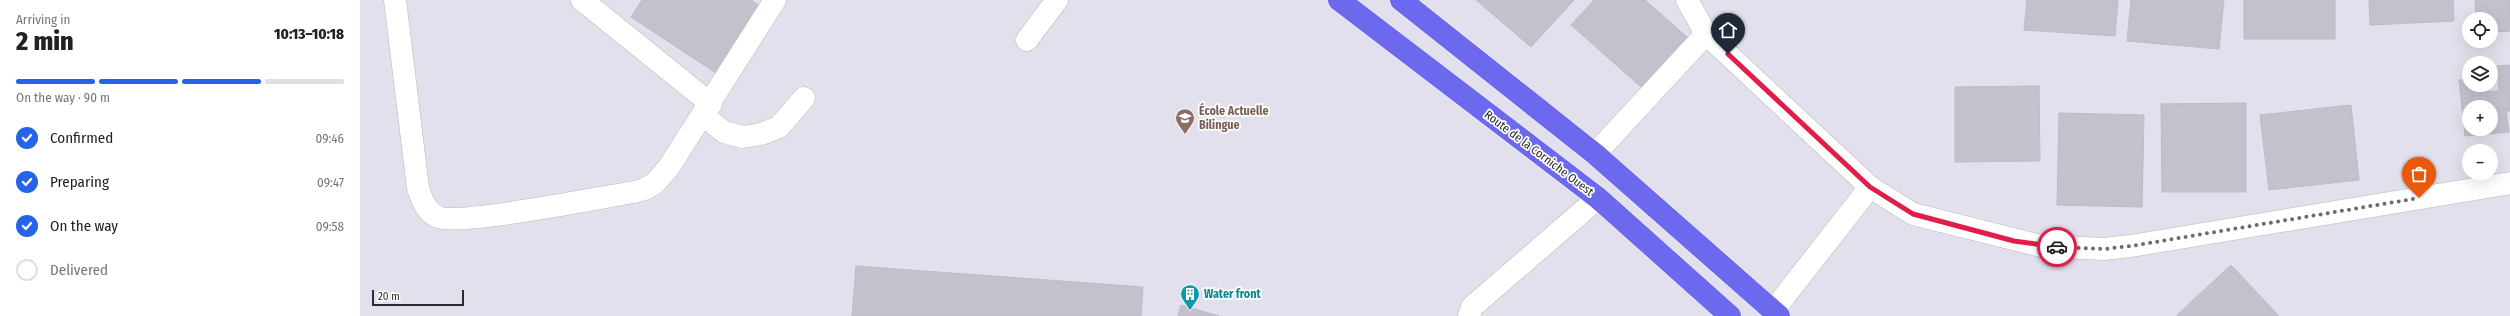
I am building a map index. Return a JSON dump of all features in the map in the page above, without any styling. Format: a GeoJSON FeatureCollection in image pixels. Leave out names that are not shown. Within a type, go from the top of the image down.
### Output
{"type":"FeatureCollection","features":[{"type":"Feature","properties":{"kind":"highway","name":"Route de la Corniche Ouest"},"geometry":{"type":"LineString","coordinates":[[1339,0],[1598,198],[1730,316]]}},
{"type":"Feature","properties":{"kind":"highway"},"geometry":{"type":"LineString","coordinates":[[1401,0],[1595,154],[1776,313]]}},
{"type":"Feature","properties":{"kind":"street"},"geometry":{"type":"LineString","coordinates":[[396,0],[394,4],[418,188],[425,206],[432,214],[440,218],[474,218],[645,189],[655,183],[669,168],[775,0]]}},
{"type":"Feature","properties":{"kind":"street"},"geometry":{"type":"LineString","coordinates":[[582,0],[707,110],[724,132],[743,137],[761,134],[779,127],[804,98]]}},
{"type":"Feature","properties":{"kind":"street"},"geometry":{"type":"LineString","coordinates":[[1027,40],[1057,0]]}},
{"type":"Feature","properties":{"kind":"street"},"geometry":{"type":"LineString","coordinates":[[1687,0],[1706,34],[1870,187],[1913,214],[2041,246],[2104,249],[2131,246],[2510,183]]}},
{"type":"Feature","properties":{"kind":"street"},"geometry":{"type":"LineString","coordinates":[[1595,154],[1706,34]]}},
{"type":"Feature","properties":{"kind":"street"},"geometry":{"type":"LineString","coordinates":[[1776,313],[1870,187]]}},
{"type":"Feature","properties":{"kind":"street"},"geometry":{"type":"LineString","coordinates":[[1469,316],[1472,307],[1598,198]]}},
{"type":"Feature","properties":{"kind":"building"},"geometry":{"type":"Polygon","coordinates":[[[642,0],[751,0],[760,6],[716,73],[631,17],[642,0]]]}},
{"type":"Feature","properties":{"kind":"building"},"geometry":{"type":"Polygon","coordinates":[[[1476,0],[1574,0],[1531,47],[1476,0]]]}},
{"type":"Feature","properties":{"kind":"building"},"geometry":{"type":"Polygon","coordinates":[[[1594,0],[1645,0],[1687,37],[1641,87],[1571,25],[1594,0]]]}},
{"type":"Feature","properties":{"kind":"building"},"geometry":{"type":"Polygon","coordinates":[[[2027,0],[2118,0],[2115,36],[2024,30],[2027,0]]]}},
{"type":"Feature","properties":{"kind":"building"},"geometry":{"type":"Polygon","coordinates":[[[2131,0],[2224,0],[2219,49],[2127,41],[2131,0]]]}},
{"type":"Feature","properties":{"kind":"building"},"geometry":{"type":"Polygon","coordinates":[[[2244,0],[2335,0],[2335,39],[2244,39],[2244,0]]]}},
{"type":"Feature","properties":{"kind":"building"},"geometry":{"type":"Polygon","coordinates":[[[2369,0],[2453,0],[2454,21],[2370,25],[2369,0]]]}},
{"type":"Feature","properties":{"kind":"building"},"geometry":{"type":"Polygon","coordinates":[[[2475,0],[2510,0],[2510,31],[2498,32],[2498,12],[2476,12],[2475,0]]]}},
{"type":"Feature","properties":{"kind":"building"},"geometry":{"type":"Polygon","coordinates":[[[2510,65],[2510,111],[2506,111],[2509,132],[2498,133],[2498,100],[2462,100],[2462,108],[2459,80],[2462,80],[2462,92],[2499,91],[2498,66],[2510,65]]]}},
{"type":"Feature","properties":{"kind":"building"},"geometry":{"type":"Polygon","coordinates":[[[2039,86],[2040,161],[1955,162],[1955,87],[2039,86]]]}},
{"type":"Feature","properties":{"kind":"building"},"geometry":{"type":"Polygon","coordinates":[[[2246,103],[2246,192],[2162,192],[2161,104],[2246,103]]]}},
{"type":"Feature","properties":{"kind":"building"},"geometry":{"type":"Polygon","coordinates":[[[2351,105],[2359,180],[2269,190],[2260,115],[2351,105]]]}},
{"type":"Feature","properties":{"kind":"building"},"geometry":{"type":"Polygon","coordinates":[[[2059,113],[2144,115],[2142,207],[2057,205],[2059,113]]]}},
{"type":"Feature","properties":{"kind":"building"},"geometry":{"type":"Polygon","coordinates":[[[2231,265],[2279,316],[2177,316],[2177,315],[2231,265]]]}},
{"type":"Feature","properties":{"kind":"building"},"geometry":{"type":"Polygon","coordinates":[[[856,266],[1143,287],[1141,316],[852,316],[856,266]]]}},
{"type":"Feature","properties":{"kind":"building","name":"Water front"},"geometry":{"type":"Polygon","coordinates":[[[1181,305],[1219,316],[1178,316],[1181,305]]]}},
{"type":"Feature","properties":{"kind":"way so far"},"geometry":{"type":"LineString","coordinates":[[2057,247],[2104,249],[2131,246],[2419,198]]}},
{"type":"Feature","properties":{"kind":"place","name":"École Actuelle Bilingue"},"geometry":{"type":"Point","coordinates":[1185,135]}},
{"type":"Feature","properties":{"kind":"place","name":"Water front"},"geometry":{"type":"Point","coordinates":[1190,311]}},
{"type":"Feature","properties":{"kind":"route"},"geometry":{"type":"LineString","coordinates":[[1728,54],[1870,187],[1913,214],[2014,241],[2041,246],[2057,247]]}}]}
